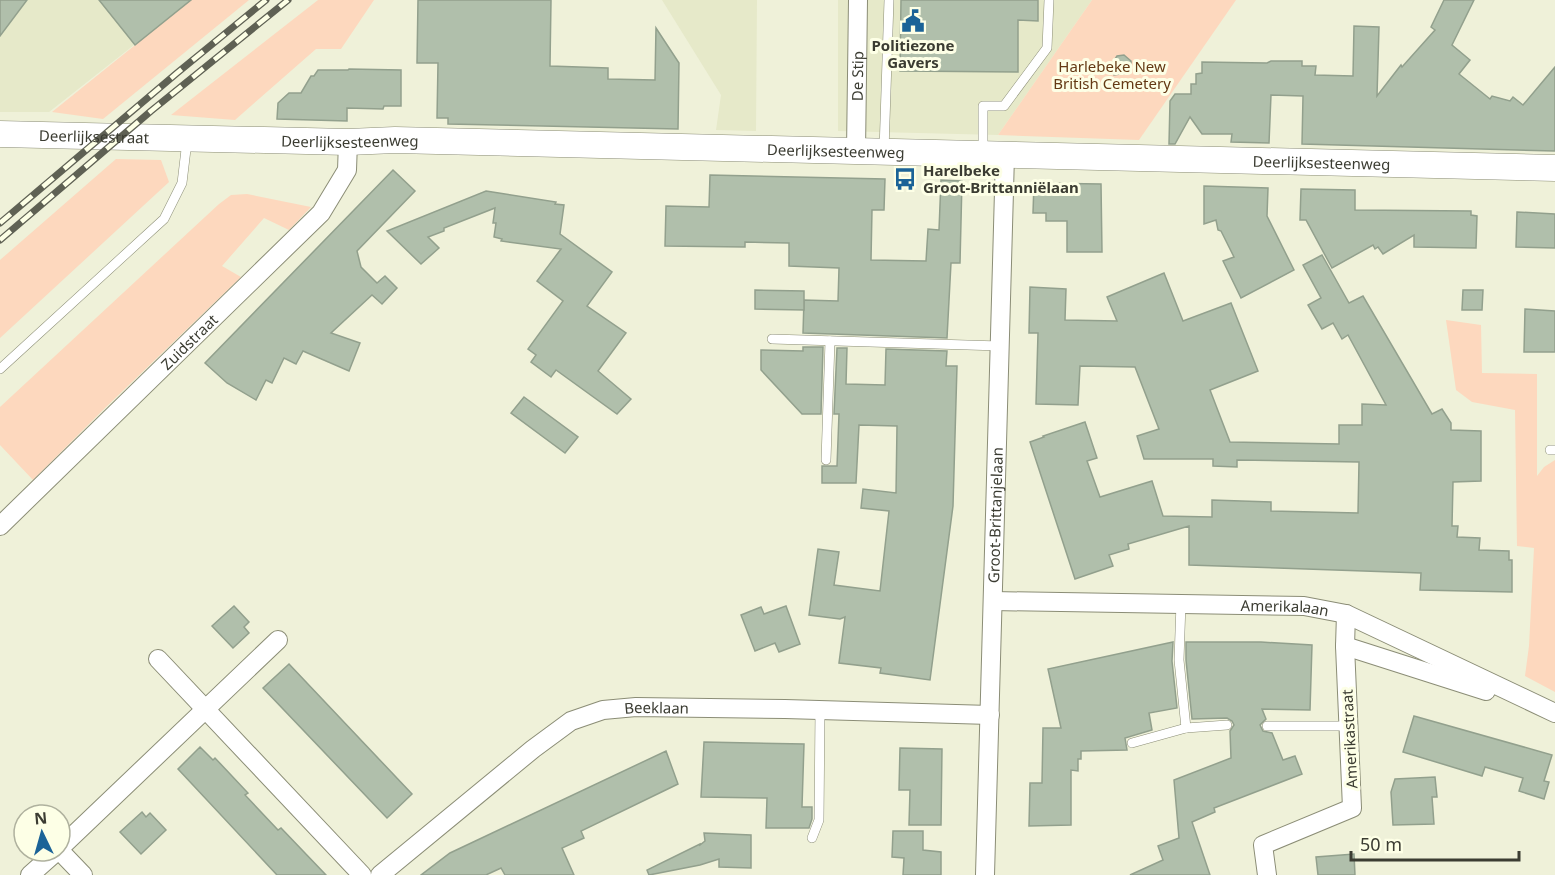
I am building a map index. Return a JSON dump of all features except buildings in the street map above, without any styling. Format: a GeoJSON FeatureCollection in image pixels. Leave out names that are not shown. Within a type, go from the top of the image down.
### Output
{"type":"FeatureCollection","features":[{"type":"Feature","properties":{"kind":"main road","name":"Deerlijksestraat"},"geometry":{"type":"LineString","coordinates":[[0,134],[188,139]]}},
{"type":"Feature","properties":{"kind":"main road","name":"Deerlijksesteenweg"},"geometry":{"type":"LineString","coordinates":[[188,139],[348,142],[395,140],[1555,168]]}},
{"type":"Feature","properties":{"kind":"street","name":"De Stip"},"geometry":{"type":"LineString","coordinates":[[856,151],[858,0]]}},
{"type":"Feature","properties":{"kind":"street","name":"Zuidstraat"},"geometry":{"type":"LineString","coordinates":[[0,526],[321,213],[348,170],[348,142]]}},
{"type":"Feature","properties":{"kind":"street","name":"Groot-Brittanjelaan"},"geometry":{"type":"LineString","coordinates":[[985,875],[1000,346],[994,155]]}},
{"type":"Feature","properties":{"kind":"street","name":"Amerikalaan"},"geometry":{"type":"LineString","coordinates":[[993,601],[1304,606],[1346,614],[1555,713]]}},
{"type":"Feature","properties":{"kind":"street","name":"Amerikastraat"},"geometry":{"type":"LineString","coordinates":[[1267,875],[1263,845],[1353,808],[1345,646],[1346,614]]}},
{"type":"Feature","properties":{"kind":"street"},"geometry":{"type":"LineString","coordinates":[[72,838],[278,640]]}},
{"type":"Feature","properties":{"kind":"street","name":"Amerikalaan"},"geometry":{"type":"LineString","coordinates":[[1345,646],[1555,713]]}},
{"type":"Feature","properties":{"kind":"street"},"geometry":{"type":"LineString","coordinates":[[158,659],[362,875]]}},
{"type":"Feature","properties":{"kind":"street","name":"Beeklaan"},"geometry":{"type":"LineString","coordinates":[[380,875],[532,749],[571,722],[603,710],[636,707],[990,715]]}},
{"type":"Feature","properties":{"kind":"street"},"geometry":{"type":"LineString","coordinates":[[30,875],[44,863]]}},
{"type":"Feature","properties":{"kind":"street"},"geometry":{"type":"LineString","coordinates":[[71,863],[83,875]]}},
{"type":"Feature","properties":{"kind":"lane"},"geometry":{"type":"LineString","coordinates":[[884,152],[889,0]]}},
{"type":"Feature","properties":{"kind":"lane"},"geometry":{"type":"LineString","coordinates":[[994,155],[984,106],[1004,106],[1047,48],[1049,0]]}},
{"type":"Feature","properties":{"kind":"lane"},"geometry":{"type":"LineString","coordinates":[[0,369],[164,219],[182,183],[188,139]]}},
{"type":"Feature","properties":{"kind":"lane"},"geometry":{"type":"LineString","coordinates":[[772,339],[1000,346]]}},
{"type":"Feature","properties":{"kind":"lane"},"geometry":{"type":"LineString","coordinates":[[826,460],[830,341]]}},
{"type":"Feature","properties":{"kind":"lane"},"geometry":{"type":"LineString","coordinates":[[1181,603],[1179,660],[1186,728]]}},
{"type":"Feature","properties":{"kind":"lane"},"geometry":{"type":"LineString","coordinates":[[812,838],[819,820],[820,710]]}},
{"type":"Feature","properties":{"kind":"lane"},"geometry":{"type":"LineString","coordinates":[[1132,743],[1186,728],[1227,725]]}},
{"type":"Feature","properties":{"kind":"lane"},"geometry":{"type":"LineString","coordinates":[[1267,726],[1349,726]]}},
{"type":"Feature","properties":{"kind":"shaded area"},"geometry":{"type":"Polygon","coordinates":[[[0,0],[191,0],[49,112],[0,112],[0,36],[10,22],[0,0]]]}},
{"type":"Feature","properties":{"kind":"shaded area"},"geometry":{"type":"Polygon","coordinates":[[[662,0],[757,0],[756,131],[716,130],[721,95],[662,0]]]}},
{"type":"Feature","properties":{"kind":"shaded area"},"geometry":{"type":"Polygon","coordinates":[[[838,0],[1092,0],[998,135],[838,131],[838,0]]]}},
{"type":"Feature","properties":{"kind":"green space"},"geometry":{"type":"Polygon","coordinates":[[[191,0],[249,0],[103,119],[52,112],[191,0]]]}},
{"type":"Feature","properties":{"kind":"green space"},"geometry":{"type":"Polygon","coordinates":[[[318,0],[374,0],[341,49],[316,49],[235,120],[171,115],[318,0]]]}},
{"type":"Feature","properties":{"kind":"green space","name":"Harlebeke New British Cemetery"},"geometry":{"type":"Polygon","coordinates":[[[1092,0],[1236,0],[1139,140],[998,135],[1092,0]]]}},
{"type":"Feature","properties":{"kind":"green space"},"geometry":{"type":"Polygon","coordinates":[[[116,159],[161,160],[169,182],[0,338],[0,260],[116,159]]]}},
{"type":"Feature","properties":{"kind":"green space"},"geometry":{"type":"Polygon","coordinates":[[[247,194],[311,207],[289,230],[264,218],[222,266],[241,277],[33,480],[0,445],[0,407],[219,204],[231,195],[247,194]]]}},
{"type":"Feature","properties":{"kind":"green space"},"geometry":{"type":"Polygon","coordinates":[[[1446,320],[1481,325],[1482,373],[1537,374],[1537,476],[1544,467],[1555,460],[1555,692],[1525,676],[1529,646],[1534,548],[1517,546],[1515,410],[1472,402],[1456,390],[1446,320]]]}},
{"type":"Feature","properties":{"kind":"railway"},"geometry":{"type":"LineString","coordinates":[[0,223],[266,0]]}},
{"type":"Feature","properties":{"kind":"railway"},"geometry":{"type":"LineString","coordinates":[[0,240],[151,111],[288,0]]}},
{"type":"Feature","properties":{"kind":"place","name":"Politiezone Gavers"},"geometry":{"type":"Point","coordinates":[913,21]}},
{"type":"Feature","properties":{"kind":"place","name":"Harelbeke Groot-Brittanniëlaan"},"geometry":{"type":"Point","coordinates":[905,179]}}]}
